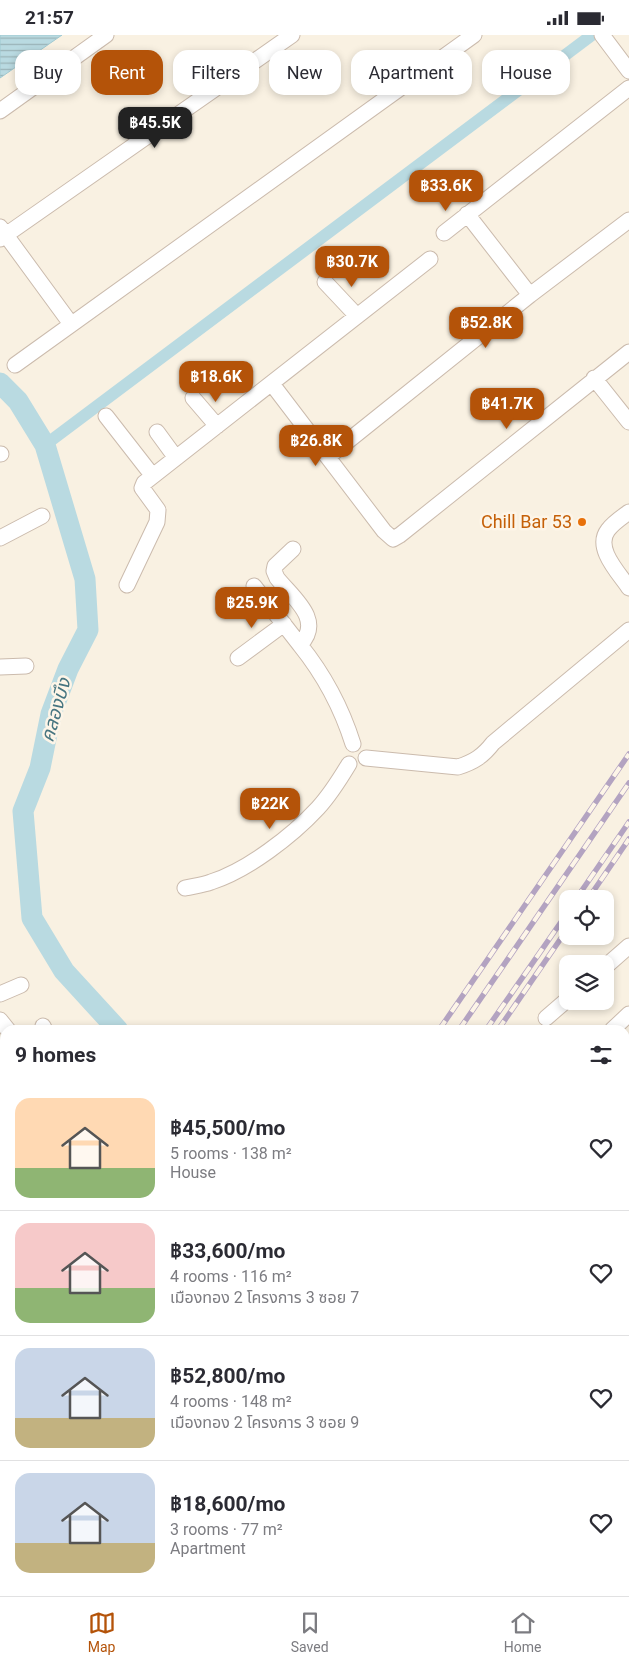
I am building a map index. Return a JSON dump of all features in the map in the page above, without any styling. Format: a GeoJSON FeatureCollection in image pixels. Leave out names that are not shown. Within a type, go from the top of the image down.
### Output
{"type":"FeatureCollection","features":[{"type":"Feature","properties":{"kind":"street"},"geometry":{"type":"LineString","coordinates":[[0,111],[106,35]]}},
{"type":"Feature","properties":{"kind":"street"},"geometry":{"type":"LineString","coordinates":[[71,324],[2,234],[292,35]]}},
{"type":"Feature","properties":{"kind":"street"},"geometry":{"type":"LineString","coordinates":[[15,365],[474,35]]}},
{"type":"Feature","properties":{"kind":"street"},"geometry":{"type":"LineString","coordinates":[[606,41],[629,71]]}},
{"type":"Feature","properties":{"kind":"street"},"geometry":{"type":"LineString","coordinates":[[444,233],[629,88]]}},
{"type":"Feature","properties":{"kind":"street"},"geometry":{"type":"LineString","coordinates":[[467,214],[530,295]]}},
{"type":"Feature","properties":{"kind":"street"},"geometry":{"type":"LineString","coordinates":[[328,457],[530,295],[629,220]]}},
{"type":"Feature","properties":{"kind":"street"},"geometry":{"type":"LineString","coordinates":[[127,585],[157,522],[158,509],[142,488],[144,483],[430,259]]}},
{"type":"Feature","properties":{"kind":"street"},"geometry":{"type":"LineString","coordinates":[[325,282],[357,316]]}},
{"type":"Feature","properties":{"kind":"street"},"geometry":{"type":"LineString","coordinates":[[272,384],[392,539],[400,535],[594,378],[629,352]]}},
{"type":"Feature","properties":{"kind":"street"},"geometry":{"type":"LineString","coordinates":[[594,378],[629,422]]}},
{"type":"Feature","properties":{"kind":"street"},"geometry":{"type":"LineString","coordinates":[[193,398],[217,426]]}},
{"type":"Feature","properties":{"kind":"street"},"geometry":{"type":"LineString","coordinates":[[106,416],[152,475]]}},
{"type":"Feature","properties":{"kind":"street"},"geometry":{"type":"LineString","coordinates":[[157,432],[176,458]]}},
{"type":"Feature","properties":{"kind":"street"},"geometry":{"type":"LineString","coordinates":[[629,512],[608,530],[604,539],[606,552],[629,588]]}},
{"type":"Feature","properties":{"kind":"street"},"geometry":{"type":"LineString","coordinates":[[0,538],[42,516]]}},
{"type":"Feature","properties":{"kind":"street"},"geometry":{"type":"LineString","coordinates":[[293,549],[275,566],[274,571],[277,578],[307,614],[310,630],[300,645]]}},
{"type":"Feature","properties":{"kind":"street"},"geometry":{"type":"LineString","coordinates":[[254,586],[328,684],[345,719],[353,744]]}},
{"type":"Feature","properties":{"kind":"street"},"geometry":{"type":"LineString","coordinates":[[238,657],[284,624]]}},
{"type":"Feature","properties":{"kind":"street"},"geometry":{"type":"LineString","coordinates":[[366,758],[458,767],[470,763],[483,756],[494,743],[629,630]]}},
{"type":"Feature","properties":{"kind":"street"},"geometry":{"type":"LineString","coordinates":[[0,667],[26,666]]}},
{"type":"Feature","properties":{"kind":"street"},"geometry":{"type":"LineString","coordinates":[[353,744],[361,745],[366,758],[359,765],[350,765],[346,761],[344,751],[353,744]]}},
{"type":"Feature","properties":{"kind":"street"},"geometry":{"type":"LineString","coordinates":[[185,888],[211,882],[235,872],[252,862],[318,808],[350,765]]}},
{"type":"Feature","properties":{"kind":"street"},"geometry":{"type":"LineString","coordinates":[[614,959],[629,946]]}},
{"type":"Feature","properties":{"kind":"street"},"geometry":{"type":"LineString","coordinates":[[0,994],[21,985]]}},
{"type":"Feature","properties":{"kind":"street"},"geometry":{"type":"LineString","coordinates":[[546,1018],[559,1007]]}},
{"type":"Feature","properties":{"kind":"street"},"geometry":{"type":"LineString","coordinates":[[617,1025],[629,1014]]}},
{"type":"Feature","properties":{"kind":"water"},"geometry":{"type":"Polygon","coordinates":[[[0,35],[62,35],[40,50],[15,50],[15,68],[0,78],[0,35]]]}},
{"type":"Feature","properties":{"kind":"waterway"},"geometry":{"type":"LineString","coordinates":[[45,445],[592,35]]}},
{"type":"Feature","properties":{"kind":"waterway","name":"คลองบึง"},"geometry":{"type":"LineString","coordinates":[[0,383],[18,401],[45,445],[85,579],[88,630],[68,669],[51,714],[40,768],[23,811],[32,918],[64,971],[113,1025]]}},
{"type":"Feature","properties":{"kind":"railway"},"geometry":{"type":"LineString","coordinates":[[442,1025],[629,754]]}},
{"type":"Feature","properties":{"kind":"railway"},"geometry":{"type":"LineString","coordinates":[[462,1025],[629,783]]}},
{"type":"Feature","properties":{"kind":"railway"},"geometry":{"type":"LineString","coordinates":[[582,890],[629,822]]}},
{"type":"Feature","properties":{"kind":"railway"},"geometry":{"type":"LineString","coordinates":[[594,890],[629,839]]}},
{"type":"Feature","properties":{"kind":"railway"},"geometry":{"type":"LineString","coordinates":[[489,1025],[559,925]]}},
{"type":"Feature","properties":{"kind":"railway"},"geometry":{"type":"LineString","coordinates":[[501,1025],[559,941]]}},
{"type":"Feature","properties":{"kind":"place","name":"Chill Bar 53"},"geometry":{"type":"Point","coordinates":[582,522]}}]}
